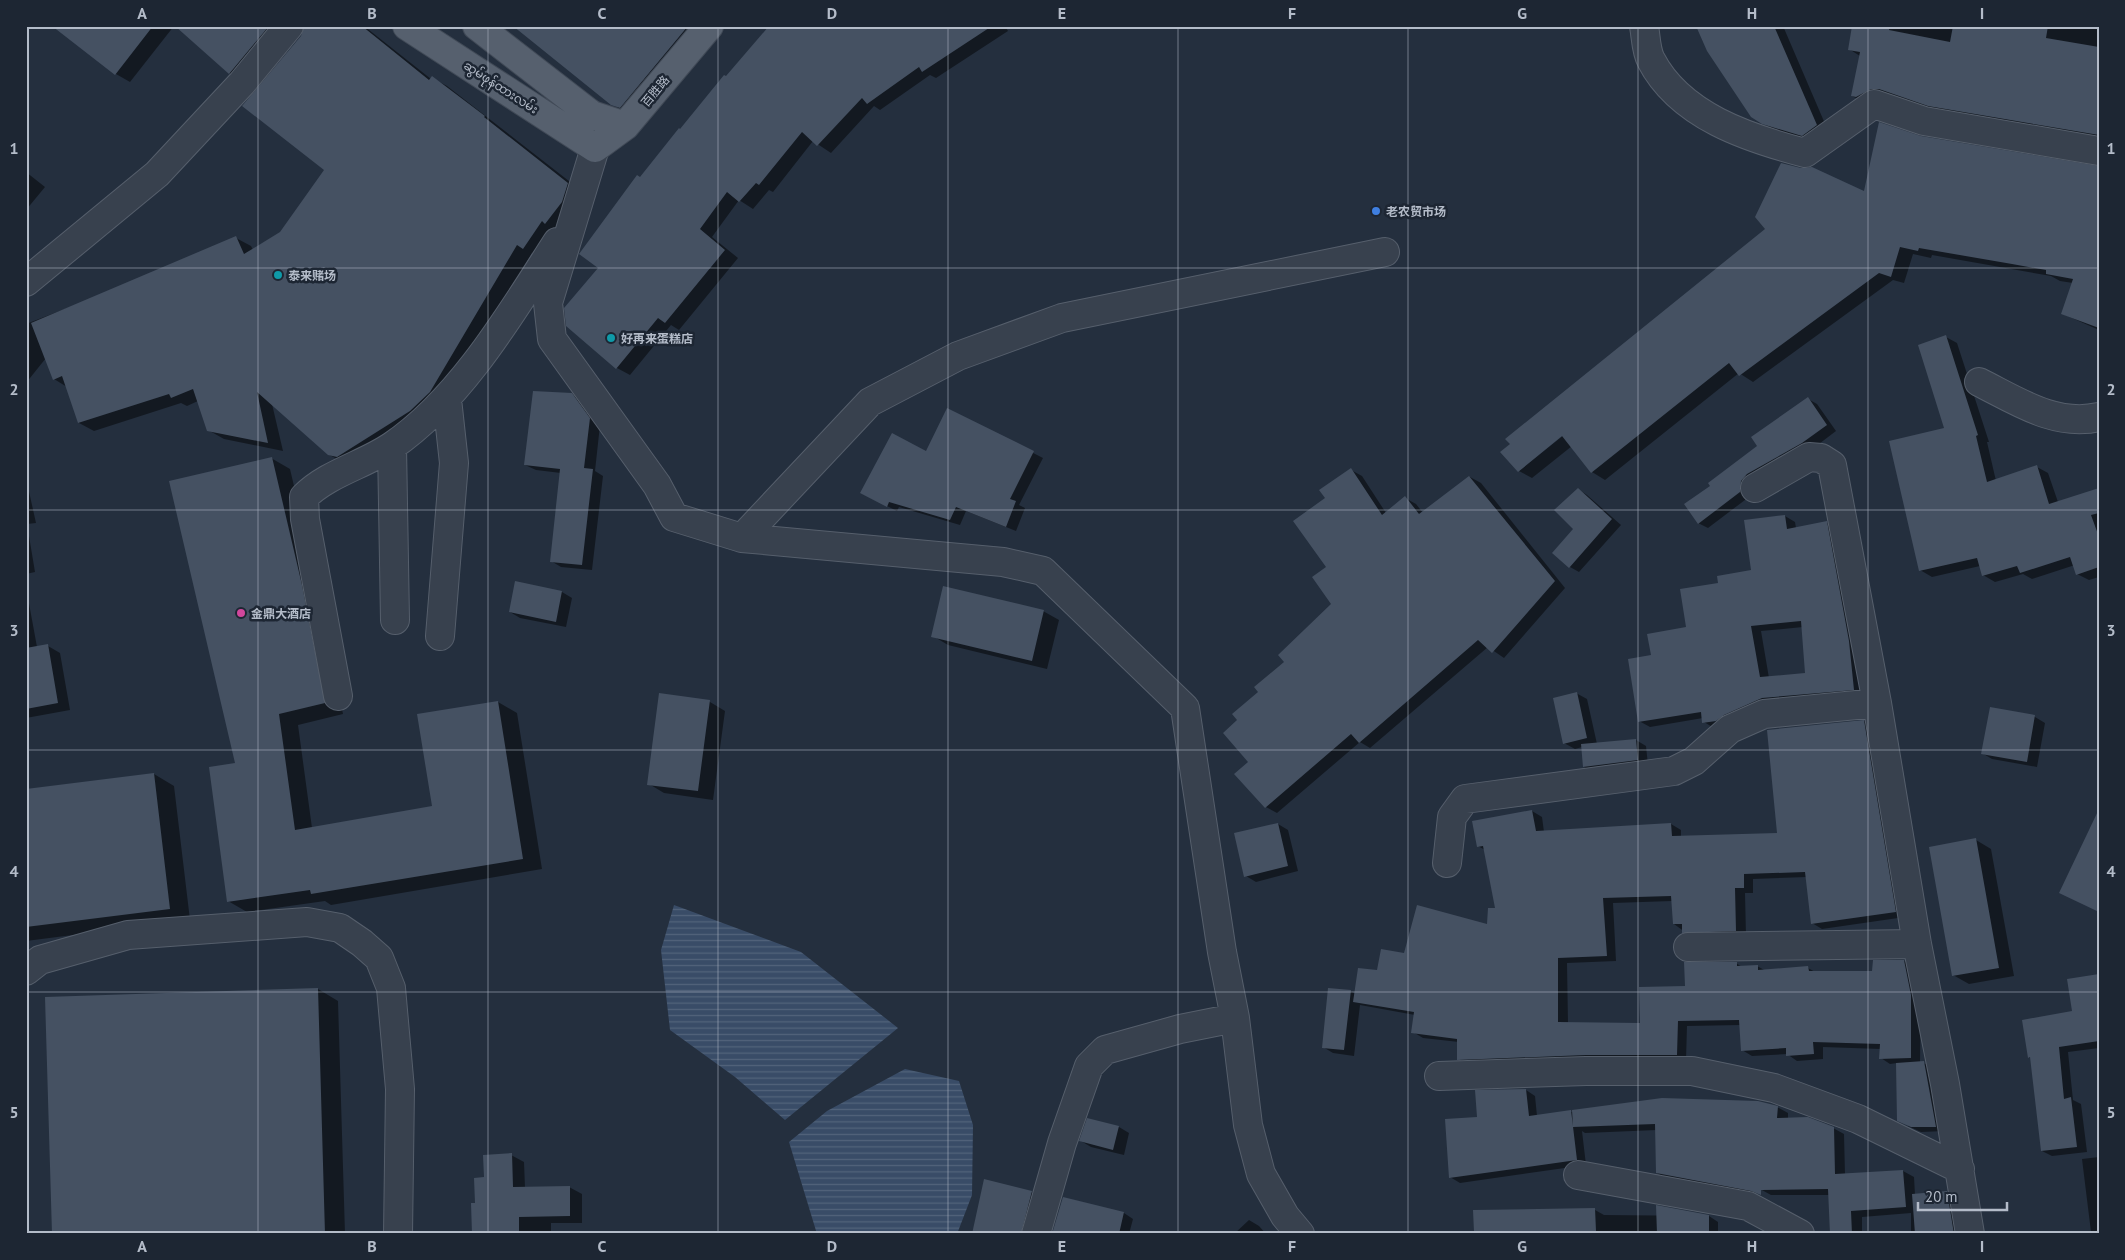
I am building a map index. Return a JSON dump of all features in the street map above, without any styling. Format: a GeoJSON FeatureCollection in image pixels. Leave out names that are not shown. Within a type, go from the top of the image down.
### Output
{"type":"FeatureCollection","features":[{"type":"Feature","properties":{"kind":"main road","name":"ဆွမ်ဖုန်ထားလမ်း"},"geometry":{"type":"LineString","coordinates":[[407,26],[595,148]]}},
{"type":"Feature","properties":{"kind":"main road"},"geometry":{"type":"LineString","coordinates":[[477,26],[592,115],[625,126]]}},
{"type":"Feature","properties":{"kind":"main road","name":"百胜路"},"geometry":{"type":"LineString","coordinates":[[595,148],[625,126],[709,26]]}},
{"type":"Feature","properties":{"kind":"street"},"geometry":{"type":"LineString","coordinates":[[26,282],[157,174],[242,83],[289,26]]}},
{"type":"Feature","properties":{"kind":"street"},"geometry":{"type":"LineString","coordinates":[[1644,26],[1650,58],[1670,89],[1720,124],[1766,143],[1805,153],[1874,104],[1924,121],[2099,151]]}},
{"type":"Feature","properties":{"kind":"street"},"geometry":{"type":"LineString","coordinates":[[592,115],[595,148],[548,303],[552,339],[658,485],[674,517],[742,538],[1003,562],[1042,571],[1185,708],[1222,952],[1235,1018],[1248,1125],[1261,1174],[1285,1216],[1300,1234]]}},
{"type":"Feature","properties":{"kind":"street"},"geometry":{"type":"LineString","coordinates":[[338,696],[305,519],[304,497],[317,484],[353,468],[392,446],[447,399],[515,307],[574,216]]}},
{"type":"Feature","properties":{"kind":"street"},"geometry":{"type":"LineString","coordinates":[[742,538],[870,402],[958,356],[1062,318],[1385,252]]}},
{"type":"Feature","properties":{"kind":"street"},"geometry":{"type":"LineString","coordinates":[[1979,382],[2044,415],[2082,421],[2099,417]]}},
{"type":"Feature","properties":{"kind":"street"},"geometry":{"type":"LineString","coordinates":[[440,636],[454,463],[447,399]]}},
{"type":"Feature","properties":{"kind":"street"},"geometry":{"type":"LineString","coordinates":[[392,446],[395,620]]}},
{"type":"Feature","properties":{"kind":"street"},"geometry":{"type":"LineString","coordinates":[[1755,488],[1809,457],[1821,458],[1832,465],[1877,703],[1917,944],[1960,1169],[1970,1234]]}},
{"type":"Feature","properties":{"kind":"street"},"geometry":{"type":"LineString","coordinates":[[1447,863],[1452,817],[1465,799],[1674,771],[1694,761],[1730,729],[1764,714],[1877,703]]}},
{"type":"Feature","properties":{"kind":"street"},"geometry":{"type":"LineString","coordinates":[[26,971],[40,960],[128,936],[307,922],[340,928],[362,943],[378,958],[391,988],[400,1089],[398,1234]]}},
{"type":"Feature","properties":{"kind":"street"},"geometry":{"type":"LineString","coordinates":[[1688,947],[1917,944]]}},
{"type":"Feature","properties":{"kind":"street"},"geometry":{"type":"LineString","coordinates":[[1036,1234],[1062,1143],[1089,1066],[1105,1050],[1180,1029],[1235,1018]]}},
{"type":"Feature","properties":{"kind":"street"},"geometry":{"type":"LineString","coordinates":[[1439,1076],[1692,1071],[1774,1088],[1858,1119],[1960,1169]]}},
{"type":"Feature","properties":{"kind":"street"},"geometry":{"type":"LineString","coordinates":[[1578,1176],[1748,1206],[1800,1234]]}},
{"type":"Feature","properties":{"kind":"water"},"geometry":{"type":"Polygon","coordinates":[[[674,905],[801,952],[898,1028],[785,1120],[735,1077],[670,1030],[661,950],[674,905]]]}},
{"type":"Feature","properties":{"kind":"water"},"geometry":{"type":"Polygon","coordinates":[[[905,1069],[959,1081],[973,1125],[972,1195],[957,1234],[817,1234],[789,1142],[827,1111],[905,1069]]]}},
{"type":"Feature","properties":{"kind":"building"},"geometry":{"type":"Polygon","coordinates":[[[52,26],[153,26],[115,75],[52,26]]]}},
{"type":"Feature","properties":{"kind":"building"},"geometry":{"type":"Polygon","coordinates":[[[175,26],[269,26],[229,74],[175,26]]]}},
{"type":"Feature","properties":{"kind":"building"},"geometry":{"type":"Polygon","coordinates":[[[304,26],[362,26],[429,80],[432,76],[485,116],[568,183],[562,202],[545,224],[542,221],[523,249],[517,245],[430,392],[410,411],[337,457],[328,455],[257,392],[268,443],[207,431],[193,389],[171,398],[169,394],[78,423],[62,376],[53,380],[31,323],[236,236],[244,254],[280,232],[324,170],[242,106],[301,36],[304,26]]]}},
{"type":"Feature","properties":{"kind":"building"},"geometry":{"type":"Polygon","coordinates":[[[513,26],[688,26],[620,108],[611,105],[513,26]]]}},
{"type":"Feature","properties":{"kind":"building"},"geometry":{"type":"Polygon","coordinates":[[[769,26],[992,26],[922,72],[919,67],[867,104],[862,98],[817,146],[802,132],[759,185],[756,183],[739,202],[727,192],[700,229],[725,250],[665,323],[658,318],[616,369],[566,326],[564,308],[598,268],[579,254],[637,175],[640,177],[724,75],[726,76],[769,26]]]}},
{"type":"Feature","properties":{"kind":"building"},"geometry":{"type":"Polygon","coordinates":[[[1696,26],[1774,26],[1817,125],[1802,136],[1762,124],[1751,117],[1707,51],[1696,26]]]}},
{"type":"Feature","properties":{"kind":"building"},"geometry":{"type":"Polygon","coordinates":[[[1852,26],[1890,26],[1889,30],[1950,42],[1953,26],[2048,26],[2046,38],[2099,47],[2099,135],[1928,106],[1879,89],[1871,89],[1856,97],[1851,96],[1860,52],[1848,50],[1852,26]]]}},
{"type":"Feature","properties":{"kind":"building"},"geometry":{"type":"Polygon","coordinates":[[[1879,122],[1921,136],[2099,166],[2099,328],[2061,314],[2073,279],[2046,274],[2046,270],[1919,248],[1918,251],[1900,247],[1891,277],[1879,273],[1739,376],[1729,363],[1591,473],[1562,436],[1518,472],[1500,452],[1510,444],[1505,439],[1765,229],[1755,217],[1781,163],[1801,168],[1812,167],[1864,191],[1879,122]]]}},
{"type":"Feature","properties":{"kind":"building"},"geometry":{"type":"Polygon","coordinates":[[[1946,335],[1978,435],[1976,436],[1987,482],[2037,465],[2049,504],[2099,488],[2099,513],[2091,515],[2099,537],[2099,567],[2076,575],[2070,557],[2020,573],[2017,566],[1982,576],[1977,558],[1919,571],[1889,441],[1944,428],[1918,345],[1946,335]]]}},
{"type":"Feature","properties":{"kind":"building"},"geometry":{"type":"Polygon","coordinates":[[[533,391],[572,393],[590,418],[584,468],[593,469],[582,565],[550,562],[560,469],[524,465],[533,391]]]}},
{"type":"Feature","properties":{"kind":"building"},"geometry":{"type":"Polygon","coordinates":[[[1808,397],[1827,425],[1802,443],[1747,474],[1741,481],[1740,492],[1698,524],[1684,504],[1710,486],[1708,483],[1757,446],[1751,437],[1808,397]]]}},
{"type":"Feature","properties":{"kind":"building"},"geometry":{"type":"Polygon","coordinates":[[[947,408],[1034,451],[1010,499],[1016,501],[1006,527],[956,507],[950,520],[889,502],[887,507],[860,493],[892,433],[926,451],[947,408]]]}},
{"type":"Feature","properties":{"kind":"building"},"geometry":{"type":"Polygon","coordinates":[[[272,457],[302,585],[325,703],[279,714],[295,830],[432,806],[417,714],[498,701],[523,859],[311,894],[310,890],[227,902],[209,767],[235,763],[169,481],[272,457]]]}},
{"type":"Feature","properties":{"kind":"building"},"geometry":{"type":"Polygon","coordinates":[[[1351,468],[1382,515],[1405,496],[1419,514],[1469,476],[1555,581],[1492,653],[1478,640],[1359,743],[1351,734],[1265,808],[1234,774],[1248,762],[1223,733],[1237,720],[1232,714],[1258,692],[1254,687],[1284,662],[1278,655],[1331,604],[1312,577],[1326,567],[1293,521],[1325,498],[1319,490],[1351,468]]]}},
{"type":"Feature","properties":{"kind":"building"},"geometry":{"type":"Polygon","coordinates":[[[1578,488],[1612,519],[1569,568],[1552,553],[1573,529],[1554,510],[1578,488]]]}},
{"type":"Feature","properties":{"kind":"building"},"geometry":{"type":"Polygon","coordinates":[[[1785,515],[1787,529],[1827,521],[1849,641],[1854,690],[1762,698],[1724,715],[1716,721],[1702,723],[1701,712],[1638,722],[1628,659],[1651,655],[1647,634],[1686,627],[1680,589],[1718,583],[1717,576],[1751,570],[1744,520],[1785,515]],[[1801,621],[1751,626],[1760,677],[1805,673],[1801,621]]]}},
{"type":"Feature","properties":{"kind":"building"},"geometry":{"type":"Polygon","coordinates":[[[515,581],[562,591],[556,622],[509,612],[515,581]]]}},
{"type":"Feature","properties":{"kind":"building"},"geometry":{"type":"Polygon","coordinates":[[[943,586],[1044,610],[1032,661],[931,637],[943,586]]]}},
{"type":"Feature","properties":{"kind":"building"},"geometry":{"type":"Polygon","coordinates":[[[48,644],[58,703],[26,709],[26,648],[48,644]]]}},
{"type":"Feature","properties":{"kind":"building"},"geometry":{"type":"Polygon","coordinates":[[[1577,692],[1587,738],[1563,744],[1553,698],[1577,692]]]}},
{"type":"Feature","properties":{"kind":"building"},"geometry":{"type":"Polygon","coordinates":[[[659,693],[710,700],[698,791],[647,785],[659,693]]]}},
{"type":"Feature","properties":{"kind":"building"},"geometry":{"type":"Polygon","coordinates":[[[1990,707],[2035,715],[2027,762],[1981,754],[1990,707]]]}},
{"type":"Feature","properties":{"kind":"building"},"geometry":{"type":"Polygon","coordinates":[[[1864,720],[1896,912],[1811,924],[1805,872],[1744,874],[1744,888],[1735,888],[1736,931],[1682,933],[1682,924],[1673,924],[1671,896],[1603,898],[1607,956],[1558,958],[1558,1022],[1640,1023],[1639,987],[1685,986],[1684,962],[1737,962],[1737,966],[1758,965],[1758,970],[1808,966],[1809,971],[1872,971],[1873,960],[1904,960],[1911,995],[1911,1058],[1879,1059],[1880,1044],[1813,1042],[1814,1054],[1786,1056],[1786,1048],[1741,1051],[1739,1020],[1678,1021],[1677,1055],[1586,1055],[1457,1060],[1457,1039],[1411,1033],[1414,1012],[1353,1002],[1358,968],[1377,970],[1381,949],[1404,953],[1417,905],[1487,924],[1488,908],[1495,908],[1483,846],[1477,847],[1472,821],[1532,810],[1536,831],[1671,823],[1672,836],[1777,833],[1767,730],[1864,720]]]}},
{"type":"Feature","properties":{"kind":"building"},"geometry":{"type":"Polygon","coordinates":[[[1636,739],[1638,760],[1583,767],[1581,744],[1636,739]]]}},
{"type":"Feature","properties":{"kind":"building"},"geometry":{"type":"Polygon","coordinates":[[[154,773],[170,909],[26,927],[26,789],[154,773]]]}},
{"type":"Feature","properties":{"kind":"building"},"geometry":{"type":"Polygon","coordinates":[[[2099,809],[2099,912],[2059,893],[2099,809]]]}},
{"type":"Feature","properties":{"kind":"building"},"geometry":{"type":"Polygon","coordinates":[[[1278,823],[1288,866],[1244,877],[1234,833],[1278,823]]]}},
{"type":"Feature","properties":{"kind":"building"},"geometry":{"type":"Polygon","coordinates":[[[1976,838],[1999,968],[1952,976],[1929,847],[1976,838]]]}},
{"type":"Feature","properties":{"kind":"building"},"geometry":{"type":"Polygon","coordinates":[[[2099,974],[2099,1041],[2059,1047],[2064,1099],[2071,1097],[2077,1147],[2041,1151],[2030,1057],[2028,1058],[2022,1020],[2072,1011],[2067,979],[2099,974]]]}},
{"type":"Feature","properties":{"kind":"building"},"geometry":{"type":"Polygon","coordinates":[[[318,988],[325,1234],[52,1234],[45,997],[318,988]]]}},
{"type":"Feature","properties":{"kind":"building"},"geometry":{"type":"Polygon","coordinates":[[[1328,988],[1351,990],[1344,1050],[1322,1048],[1328,988]]]}},
{"type":"Feature","properties":{"kind":"building"},"geometry":{"type":"Polygon","coordinates":[[[1924,1061],[1936,1127],[1911,1127],[1897,1121],[1896,1063],[1924,1061]]]}},
{"type":"Feature","properties":{"kind":"building"},"geometry":{"type":"Polygon","coordinates":[[[1526,1089],[1529,1116],[1571,1110],[1577,1160],[1449,1178],[1445,1119],[1477,1117],[1475,1090],[1526,1089]]]}},
{"type":"Feature","properties":{"kind":"building"},"geometry":{"type":"Polygon","coordinates":[[[1662,1098],[1758,1101],[1778,1106],[1777,1118],[1808,1117],[1834,1127],[1835,1174],[1903,1170],[1906,1207],[1851,1211],[1852,1234],[1830,1234],[1828,1189],[1761,1190],[1761,1195],[1751,1191],[1656,1173],[1655,1124],[1573,1127],[1572,1110],[1662,1098]]]}},
{"type":"Feature","properties":{"kind":"building"},"geometry":{"type":"Polygon","coordinates":[[[1087,1118],[1119,1126],[1113,1150],[1079,1141],[1087,1118]]]}},
{"type":"Feature","properties":{"kind":"building"},"geometry":{"type":"Polygon","coordinates":[[[512,1153],[513,1187],[570,1186],[570,1216],[519,1217],[519,1234],[472,1234],[471,1203],[475,1203],[474,1178],[484,1177],[483,1155],[512,1153]]]}},
{"type":"Feature","properties":{"kind":"building"},"geometry":{"type":"Polygon","coordinates":[[[984,1179],[1032,1191],[1021,1234],[972,1234],[984,1179]]]}},
{"type":"Feature","properties":{"kind":"building"},"geometry":{"type":"Polygon","coordinates":[[[1947,1191],[1954,1234],[1915,1234],[1912,1194],[1947,1191]]]}},
{"type":"Feature","properties":{"kind":"building"},"geometry":{"type":"Polygon","coordinates":[[[1063,1197],[1124,1212],[1119,1234],[1052,1234],[1063,1197]]]}},
{"type":"Feature","properties":{"kind":"building"},"geometry":{"type":"Polygon","coordinates":[[[1656,1205],[1709,1215],[1709,1234],[1657,1234],[1656,1205]]]}},
{"type":"Feature","properties":{"kind":"building"},"geometry":{"type":"Polygon","coordinates":[[[1595,1208],[1596,1231],[1474,1232],[1473,1210],[1595,1208]]]}},
{"type":"Feature","properties":{"kind":"place","name":"老农贸市场"},"geometry":{"type":"Point","coordinates":[1376,211]}},
{"type":"Feature","properties":{"kind":"place","name":"泰来赌场"},"geometry":{"type":"Point","coordinates":[278,275]}},
{"type":"Feature","properties":{"kind":"place","name":"好再来蛋糕店"},"geometry":{"type":"Point","coordinates":[611,338]}},
{"type":"Feature","properties":{"kind":"place","name":"金鼎大酒店"},"geometry":{"type":"Point","coordinates":[241,613]}}]}
